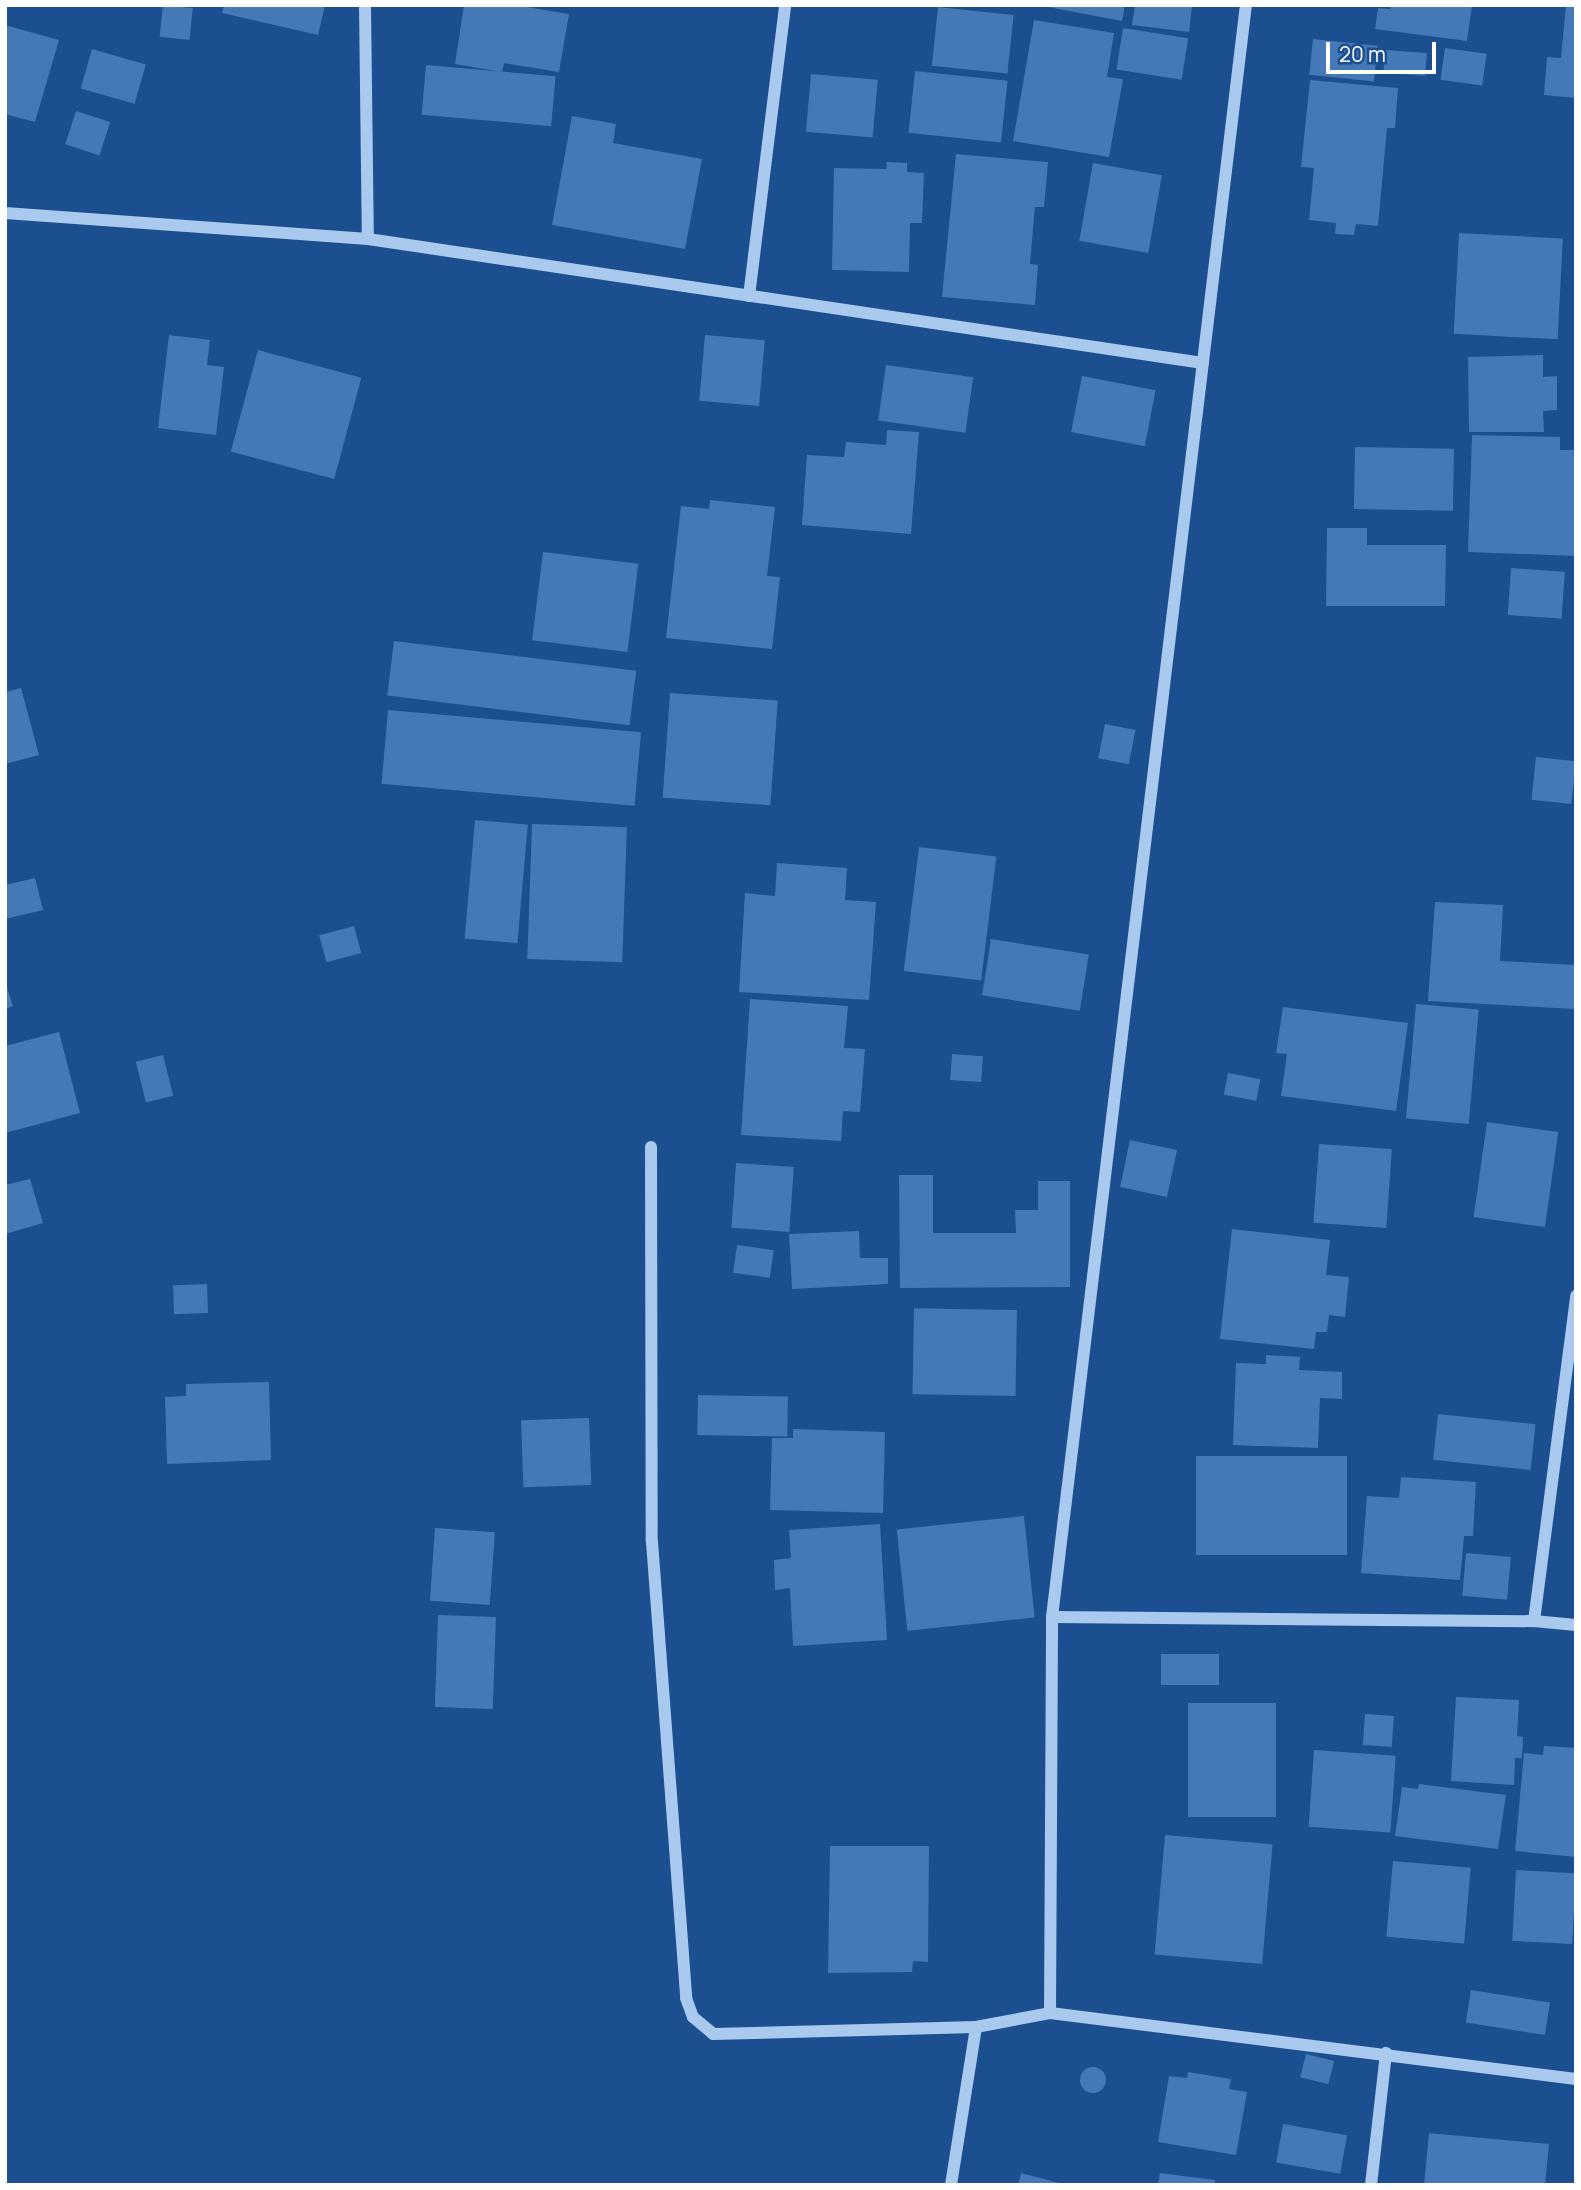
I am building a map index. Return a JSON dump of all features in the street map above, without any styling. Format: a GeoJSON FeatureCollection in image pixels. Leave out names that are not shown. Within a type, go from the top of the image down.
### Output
{"type":"FeatureCollection","features":[{"type":"Feature","properties":{"kind":"street"},"geometry":{"type":"LineString","coordinates":[[365,5],[368,239]]}},
{"type":"Feature","properties":{"kind":"street"},"geometry":{"type":"LineString","coordinates":[[749,296],[785,5]]}},
{"type":"Feature","properties":{"kind":"street"},"geometry":{"type":"LineString","coordinates":[[1050,2013],[1052,1616],[1246,5]]}},
{"type":"Feature","properties":{"kind":"street"},"geometry":{"type":"LineString","coordinates":[[5,213],[368,239],[1203,363]]}},
{"type":"Feature","properties":{"kind":"street"},"geometry":{"type":"LineString","coordinates":[[651,1147],[652,1542],[686,1998],[693,2017],[713,2034],[976,2027],[1050,2013],[1386,2053],[1576,2079]]}},
{"type":"Feature","properties":{"kind":"street"},"geometry":{"type":"LineString","coordinates":[[1534,1621],[1576,1296]]}},
{"type":"Feature","properties":{"kind":"street"},"geometry":{"type":"LineString","coordinates":[[1052,1616],[1534,1621],[1576,1625]]}},
{"type":"Feature","properties":{"kind":"street"},"geometry":{"type":"LineString","coordinates":[[951,2185],[976,2027]]}},
{"type":"Feature","properties":{"kind":"street"},"geometry":{"type":"LineString","coordinates":[[1371,2185],[1386,2053]]}},
{"type":"Feature","properties":{"kind":"building"},"geometry":{"type":"Polygon","coordinates":[[[163,5],[193,8],[189,40],[160,37],[163,5]]]}},
{"type":"Feature","properties":{"kind":"building"},"geometry":{"type":"Polygon","coordinates":[[[224,5],[325,5],[318,35],[222,13],[224,5]]]}},
{"type":"Feature","properties":{"kind":"building"},"geometry":{"type":"Polygon","coordinates":[[[464,5],[515,5],[569,14],[559,72],[504,63],[502,72],[455,64],[464,5]]]}},
{"type":"Feature","properties":{"kind":"building"},"geometry":{"type":"Polygon","coordinates":[[[1038,5],[1125,5],[1122,21],[1038,5]]]}},
{"type":"Feature","properties":{"kind":"building"},"geometry":{"type":"Polygon","coordinates":[[[1135,5],[1192,5],[1189,32],[1132,25],[1135,5]]]}},
{"type":"Feature","properties":{"kind":"building"},"geometry":{"type":"Polygon","coordinates":[[[1391,5],[1472,5],[1467,41],[1375,29],[1378,8],[1390,9],[1391,5]]]}},
{"type":"Feature","properties":{"kind":"building"},"geometry":{"type":"Polygon","coordinates":[[[1566,5],[1576,5],[1576,98],[1544,95],[1547,57],[1561,58],[1566,5]]]}},
{"type":"Feature","properties":{"kind":"building"},"geometry":{"type":"Polygon","coordinates":[[[938,7],[1014,15],[1007,74],[932,66],[938,7]]]}},
{"type":"Feature","properties":{"kind":"building"},"geometry":{"type":"Polygon","coordinates":[[[1034,20],[1114,33],[1107,77],[1123,79],[1109,157],[1013,141],[1034,20]]]}},
{"type":"Feature","properties":{"kind":"building"},"geometry":{"type":"Polygon","coordinates":[[[5,25],[59,40],[35,122],[5,114],[5,25]]]}},
{"type":"Feature","properties":{"kind":"building"},"geometry":{"type":"Polygon","coordinates":[[[1123,28],[1188,38],[1182,80],[1116,69],[1123,28]]]}},
{"type":"Feature","properties":{"kind":"building"},"geometry":{"type":"Polygon","coordinates":[[[1313,39],[1378,46],[1374,82],[1309,75],[1313,39]]]}},
{"type":"Feature","properties":{"kind":"building"},"geometry":{"type":"Polygon","coordinates":[[[1445,48],[1487,54],[1482,86],[1441,80],[1445,48]]]}},
{"type":"Feature","properties":{"kind":"building"},"geometry":{"type":"Polygon","coordinates":[[[92,49],[146,64],[135,104],[81,88],[92,49]]]}},
{"type":"Feature","properties":{"kind":"building"},"geometry":{"type":"Polygon","coordinates":[[[1385,50],[1427,53],[1425,76],[1383,73],[1385,50]]]}},
{"type":"Feature","properties":{"kind":"building"},"geometry":{"type":"Polygon","coordinates":[[[426,65],[556,76],[551,126],[422,115],[426,65]]]}},
{"type":"Feature","properties":{"kind":"building"},"geometry":{"type":"Polygon","coordinates":[[[915,71],[1007,81],[1001,142],[909,133],[915,71]]]}},
{"type":"Feature","properties":{"kind":"building"},"geometry":{"type":"Polygon","coordinates":[[[811,74],[878,80],[873,138],[806,132],[811,74]]]}},
{"type":"Feature","properties":{"kind":"building"},"geometry":{"type":"Polygon","coordinates":[[[1310,80],[1398,88],[1395,128],[1387,128],[1378,226],[1356,224],[1354,235],[1335,234],[1336,223],[1309,220],[1314,168],[1301,167],[1310,80]]]}},
{"type":"Feature","properties":{"kind":"building"},"geometry":{"type":"Polygon","coordinates":[[[76,111],[110,122],[99,155],[65,144],[76,111]]]}},
{"type":"Feature","properties":{"kind":"building"},"geometry":{"type":"Polygon","coordinates":[[[572,116],[616,124],[613,143],[702,159],[685,249],[552,225],[572,116]]]}},
{"type":"Feature","properties":{"kind":"building"},"geometry":{"type":"Polygon","coordinates":[[[956,154],[1048,162],[1044,207],[1035,207],[1030,264],[1038,265],[1035,305],[942,297],[956,154]]]}},
{"type":"Feature","properties":{"kind":"building"},"geometry":{"type":"Polygon","coordinates":[[[886,162],[907,163],[907,172],[924,173],[922,223],[910,223],[909,272],[832,270],[834,168],[887,169],[886,162]]]}},
{"type":"Feature","properties":{"kind":"building"},"geometry":{"type":"Polygon","coordinates":[[[1093,163],[1162,175],[1148,253],[1079,241],[1093,163]]]}},
{"type":"Feature","properties":{"kind":"building"},"geometry":{"type":"Polygon","coordinates":[[[1459,233],[1563,238],[1558,339],[1454,334],[1459,233]]]}},
{"type":"Feature","properties":{"kind":"building"},"geometry":{"type":"Polygon","coordinates":[[[169,335],[210,340],[207,365],[224,367],[216,435],[158,428],[169,335]]]}},
{"type":"Feature","properties":{"kind":"building"},"geometry":{"type":"Polygon","coordinates":[[[705,335],[765,340],[759,406],[699,401],[705,335]]]}},
{"type":"Feature","properties":{"kind":"building"},"geometry":{"type":"Polygon","coordinates":[[[258,350],[361,378],[334,479],[231,451],[258,350]]]}},
{"type":"Feature","properties":{"kind":"building"},"geometry":{"type":"Polygon","coordinates":[[[1543,355],[1543,377],[1557,376],[1557,410],[1543,411],[1544,432],[1469,432],[1468,357],[1543,355]]]}},
{"type":"Feature","properties":{"kind":"building"},"geometry":{"type":"Polygon","coordinates":[[[886,365],[973,377],[965,433],[878,420],[886,365]]]}},
{"type":"Feature","properties":{"kind":"building"},"geometry":{"type":"Polygon","coordinates":[[[1082,376],[1156,390],[1145,446],[1071,432],[1082,376]]]}},
{"type":"Feature","properties":{"kind":"building"},"geometry":{"type":"Polygon","coordinates":[[[887,430],[919,432],[911,534],[802,525],[807,455],[844,457],[846,442],[886,445],[887,430]]]}},
{"type":"Feature","properties":{"kind":"building"},"geometry":{"type":"Polygon","coordinates":[[[1472,435],[1560,437],[1560,450],[1576,450],[1575,556],[1468,552],[1472,435]]]}},
{"type":"Feature","properties":{"kind":"building"},"geometry":{"type":"Polygon","coordinates":[[[1355,447],[1454,449],[1453,511],[1354,509],[1355,447]]]}},
{"type":"Feature","properties":{"kind":"building"},"geometry":{"type":"Polygon","coordinates":[[[710,500],[775,507],[767,576],[780,577],[772,649],[666,638],[681,506],[709,509],[710,500]]]}},
{"type":"Feature","properties":{"kind":"building"},"geometry":{"type":"Polygon","coordinates":[[[1327,528],[1367,528],[1367,545],[1446,545],[1445,606],[1326,606],[1327,528]]]}},
{"type":"Feature","properties":{"kind":"building"},"geometry":{"type":"Polygon","coordinates":[[[543,552],[638,564],[627,652],[532,640],[543,552]]]}},
{"type":"Feature","properties":{"kind":"building"},"geometry":{"type":"Polygon","coordinates":[[[1511,568],[1565,572],[1562,619],[1508,615],[1511,568]]]}},
{"type":"Feature","properties":{"kind":"building"},"geometry":{"type":"Polygon","coordinates":[[[394,641],[636,671],[629,725],[387,696],[394,641]]]}},
{"type":"Feature","properties":{"kind":"building"},"geometry":{"type":"Polygon","coordinates":[[[21,688],[39,755],[5,764],[5,692],[21,688]]]}},
{"type":"Feature","properties":{"kind":"building"},"geometry":{"type":"Polygon","coordinates":[[[670,693],[778,701],[770,805],[663,798],[670,693]]]}},
{"type":"Feature","properties":{"kind":"building"},"geometry":{"type":"Polygon","coordinates":[[[388,710],[641,732],[635,806],[382,784],[388,710]]]}},
{"type":"Feature","properties":{"kind":"building"},"geometry":{"type":"Polygon","coordinates":[[[1105,724],[1135,730],[1129,764],[1098,758],[1105,724]]]}},
{"type":"Feature","properties":{"kind":"building"},"geometry":{"type":"Polygon","coordinates":[[[1536,757],[1576,761],[1571,804],[1532,800],[1536,757]]]}},
{"type":"Feature","properties":{"kind":"building"},"geometry":{"type":"Polygon","coordinates":[[[475,820],[528,825],[517,943],[465,939],[475,820]]]}},
{"type":"Feature","properties":{"kind":"building"},"geometry":{"type":"Polygon","coordinates":[[[532,824],[627,827],[622,962],[527,959],[532,824]]]}},
{"type":"Feature","properties":{"kind":"building"},"geometry":{"type":"Polygon","coordinates":[[[919,847],[996,857],[981,981],[904,971],[919,847]]]}},
{"type":"Feature","properties":{"kind":"building"},"geometry":{"type":"Polygon","coordinates":[[[777,863],[847,868],[845,900],[876,902],[869,1000],[739,992],[745,893],[775,896],[777,863]]]}},
{"type":"Feature","properties":{"kind":"building"},"geometry":{"type":"Polygon","coordinates":[[[35,878],[43,910],[5,919],[5,885],[35,878]]]}},
{"type":"Feature","properties":{"kind":"building"},"geometry":{"type":"Polygon","coordinates":[[[1435,902],[1503,905],[1500,961],[1576,965],[1576,1009],[1428,1001],[1435,902]]]}},
{"type":"Feature","properties":{"kind":"building"},"geometry":{"type":"Polygon","coordinates":[[[354,926],[361,953],[326,962],[319,935],[354,926]]]}},
{"type":"Feature","properties":{"kind":"building"},"geometry":{"type":"Polygon","coordinates":[[[991,939],[1089,954],[1080,1011],[982,995],[991,939]]]}},
{"type":"Feature","properties":{"kind":"building"},"geometry":{"type":"Polygon","coordinates":[[[5,982],[13,1006],[5,1009],[5,982]]]}},
{"type":"Feature","properties":{"kind":"building"},"geometry":{"type":"Polygon","coordinates":[[[750,999],[848,1006],[844,1048],[865,1049],[860,1112],[843,1111],[841,1141],[741,1135],[750,999]]]}},
{"type":"Feature","properties":{"kind":"building"},"geometry":{"type":"Polygon","coordinates":[[[1416,1004],[1479,1009],[1469,1124],[1406,1119],[1416,1004]]]}},
{"type":"Feature","properties":{"kind":"building"},"geometry":{"type":"Polygon","coordinates":[[[1283,1007],[1408,1023],[1396,1111],[1281,1096],[1287,1054],[1276,1053],[1283,1007]]]}},
{"type":"Feature","properties":{"kind":"building"},"geometry":{"type":"Polygon","coordinates":[[[59,1032],[80,1113],[5,1133],[5,1046],[59,1032]]]}},
{"type":"Feature","properties":{"kind":"building"},"geometry":{"type":"Polygon","coordinates":[[[952,1054],[983,1056],[981,1082],[950,1080],[952,1054]]]}},
{"type":"Feature","properties":{"kind":"building"},"geometry":{"type":"Polygon","coordinates":[[[163,1055],[173,1096],[146,1103],[136,1062],[163,1055]]]}},
{"type":"Feature","properties":{"kind":"building"},"geometry":{"type":"Polygon","coordinates":[[[1228,1073],[1260,1079],[1256,1101],[1224,1095],[1228,1073]]]}},
{"type":"Feature","properties":{"kind":"building"},"geometry":{"type":"Polygon","coordinates":[[[1487,1122],[1558,1132],[1545,1227],[1474,1217],[1487,1122]]]}},
{"type":"Feature","properties":{"kind":"building"},"geometry":{"type":"Polygon","coordinates":[[[1130,1140],[1177,1150],[1167,1197],[1120,1187],[1130,1140]]]}},
{"type":"Feature","properties":{"kind":"building"},"geometry":{"type":"Polygon","coordinates":[[[1319,1144],[1392,1149],[1386,1228],[1313,1223],[1319,1144]]]}},
{"type":"Feature","properties":{"kind":"building"},"geometry":{"type":"Polygon","coordinates":[[[736,1163],[794,1167],[789,1232],[731,1228],[736,1163]]]}},
{"type":"Feature","properties":{"kind":"building"},"geometry":{"type":"Polygon","coordinates":[[[899,1175],[933,1175],[933,1233],[1016,1233],[1015,1210],[1038,1210],[1038,1181],[1070,1181],[1070,1287],[900,1288],[899,1175]]]}},
{"type":"Feature","properties":{"kind":"building"},"geometry":{"type":"Polygon","coordinates":[[[30,1179],[43,1223],[5,1234],[5,1185],[30,1179]]]}},
{"type":"Feature","properties":{"kind":"building"},"geometry":{"type":"Polygon","coordinates":[[[1232,1229],[1330,1240],[1326,1275],[1349,1277],[1345,1317],[1329,1315],[1327,1332],[1316,1332],[1314,1349],[1220,1339],[1232,1229]]]}},
{"type":"Feature","properties":{"kind":"building"},"geometry":{"type":"Polygon","coordinates":[[[859,1231],[860,1258],[888,1258],[888,1284],[792,1289],[789,1234],[859,1231]]]}},
{"type":"Feature","properties":{"kind":"building"},"geometry":{"type":"Polygon","coordinates":[[[737,1245],[774,1250],[770,1278],[733,1273],[737,1245]]]}},
{"type":"Feature","properties":{"kind":"building"},"geometry":{"type":"Polygon","coordinates":[[[207,1284],[208,1313],[174,1314],[173,1285],[207,1284]]]}},
{"type":"Feature","properties":{"kind":"building"},"geometry":{"type":"Polygon","coordinates":[[[914,1308],[1017,1310],[1015,1396],[913,1394],[914,1308]]]}},
{"type":"Feature","properties":{"kind":"building"},"geometry":{"type":"Polygon","coordinates":[[[1266,1355],[1300,1357],[1299,1370],[1342,1372],[1342,1399],[1320,1398],[1318,1448],[1233,1445],[1236,1363],[1266,1364],[1266,1355]]]}},
{"type":"Feature","properties":{"kind":"building"},"geometry":{"type":"Polygon","coordinates":[[[269,1382],[271,1460],[167,1464],[165,1397],[186,1396],[186,1384],[269,1382]]]}},
{"type":"Feature","properties":{"kind":"building"},"geometry":{"type":"Polygon","coordinates":[[[698,1395],[788,1397],[787,1437],[697,1435],[698,1395]]]}},
{"type":"Feature","properties":{"kind":"building"},"geometry":{"type":"Polygon","coordinates":[[[1438,1414],[1535,1424],[1531,1470],[1433,1460],[1438,1414]]]}},
{"type":"Feature","properties":{"kind":"building"},"geometry":{"type":"Polygon","coordinates":[[[589,1418],[591,1485],[523,1487],[521,1420],[589,1418]]]}},
{"type":"Feature","properties":{"kind":"building"},"geometry":{"type":"Polygon","coordinates":[[[793,1429],[885,1432],[883,1513],[770,1510],[772,1438],[793,1438],[793,1429]]]}},
{"type":"Feature","properties":{"kind":"building"},"geometry":{"type":"Polygon","coordinates":[[[1196,1456],[1347,1456],[1347,1555],[1196,1555],[1196,1456]]]}},
{"type":"Feature","properties":{"kind":"building"},"geometry":{"type":"Polygon","coordinates":[[[1401,1477],[1476,1482],[1473,1536],[1464,1536],[1460,1580],[1361,1573],[1367,1496],[1399,1498],[1401,1477]]]}},
{"type":"Feature","properties":{"kind":"building"},"geometry":{"type":"Polygon","coordinates":[[[1024,1516],[1035,1617],[907,1631],[897,1529],[1024,1516]]]}},
{"type":"Feature","properties":{"kind":"building"},"geometry":{"type":"Polygon","coordinates":[[[880,1524],[887,1640],[793,1646],[790,1588],[775,1590],[774,1560],[791,1558],[789,1530],[880,1524]]]}},
{"type":"Feature","properties":{"kind":"building"},"geometry":{"type":"Polygon","coordinates":[[[435,1528],[495,1532],[490,1605],[430,1601],[435,1528]]]}},
{"type":"Feature","properties":{"kind":"building"},"geometry":{"type":"Polygon","coordinates":[[[1466,1553],[1511,1557],[1507,1600],[1462,1596],[1466,1553]]]}},
{"type":"Feature","properties":{"kind":"building"},"geometry":{"type":"Polygon","coordinates":[[[438,1615],[496,1617],[493,1709],[435,1707],[438,1615]]]}},
{"type":"Feature","properties":{"kind":"building"},"geometry":{"type":"Polygon","coordinates":[[[1161,1654],[1219,1654],[1219,1685],[1161,1685],[1161,1654]]]}},
{"type":"Feature","properties":{"kind":"building"},"geometry":{"type":"Polygon","coordinates":[[[1456,1697],[1519,1700],[1517,1736],[1523,1737],[1522,1758],[1515,1758],[1514,1785],[1451,1781],[1456,1697]]]}},
{"type":"Feature","properties":{"kind":"building"},"geometry":{"type":"Polygon","coordinates":[[[1188,1703],[1276,1703],[1276,1817],[1188,1817],[1188,1703]]]}},
{"type":"Feature","properties":{"kind":"building"},"geometry":{"type":"Polygon","coordinates":[[[1365,1714],[1394,1716],[1392,1747],[1363,1745],[1365,1714]]]}},
{"type":"Feature","properties":{"kind":"building"},"geometry":{"type":"Polygon","coordinates":[[[1544,1746],[1576,1748],[1576,1857],[1515,1851],[1524,1753],[1543,1755],[1544,1746]]]}},
{"type":"Feature","properties":{"kind":"building"},"geometry":{"type":"Polygon","coordinates":[[[1314,1750],[1396,1756],[1390,1833],[1309,1827],[1314,1750]]]}},
{"type":"Feature","properties":{"kind":"building"},"geometry":{"type":"Polygon","coordinates":[[[1419,1784],[1506,1795],[1498,1849],[1395,1836],[1402,1787],[1418,1789],[1419,1784]]]}},
{"type":"Feature","properties":{"kind":"building"},"geometry":{"type":"Polygon","coordinates":[[[1165,1835],[1273,1844],[1262,1964],[1155,1955],[1165,1835]]]}},
{"type":"Feature","properties":{"kind":"building"},"geometry":{"type":"Polygon","coordinates":[[[830,1846],[929,1846],[928,1962],[913,1961],[912,1972],[828,1973],[830,1846]]]}},
{"type":"Feature","properties":{"kind":"building"},"geometry":{"type":"Polygon","coordinates":[[[1393,1861],[1471,1868],[1464,1944],[1386,1937],[1393,1861]]]}},
{"type":"Feature","properties":{"kind":"building"},"geometry":{"type":"Polygon","coordinates":[[[1516,1870],[1576,1873],[1572,1944],[1512,1941],[1516,1870]]]}},
{"type":"Feature","properties":{"kind":"building"},"geometry":{"type":"Polygon","coordinates":[[[1471,1990],[1550,2003],[1545,2035],[1466,2023],[1471,1990]]]}},
{"type":"Feature","properties":{"kind":"building"},"geometry":{"type":"Polygon","coordinates":[[[1306,2054],[1334,2061],[1328,2084],[1300,2077],[1306,2054]]]}},
{"type":"Feature","properties":{"kind":"building"},"geometry":{"type":"Polygon","coordinates":[[[1093,2067],[1102,2071],[1106,2080],[1102,2089],[1093,2093],[1084,2089],[1080,2080],[1084,2071],[1093,2067]]]}},
{"type":"Feature","properties":{"kind":"building"},"geometry":{"type":"Polygon","coordinates":[[[1188,2072],[1231,2079],[1229,2089],[1247,2092],[1236,2155],[1158,2142],[1169,2076],[1187,2078],[1188,2072]]]}},
{"type":"Feature","properties":{"kind":"building"},"geometry":{"type":"Polygon","coordinates":[[[1283,2124],[1347,2135],[1340,2174],[1276,2162],[1283,2124]]]}},
{"type":"Feature","properties":{"kind":"building"},"geometry":{"type":"Polygon","coordinates":[[[1429,2133],[1549,2144],[1545,2185],[1424,2185],[1429,2133]]]}},
{"type":"Feature","properties":{"kind":"building"},"geometry":{"type":"Polygon","coordinates":[[[1021,2173],[1063,2184],[1063,2185],[1018,2185],[1021,2173]]]}},
{"type":"Feature","properties":{"kind":"building"},"geometry":{"type":"Polygon","coordinates":[[[1160,2173],[1215,2180],[1215,2185],[1158,2185],[1160,2173]]]}}]}
